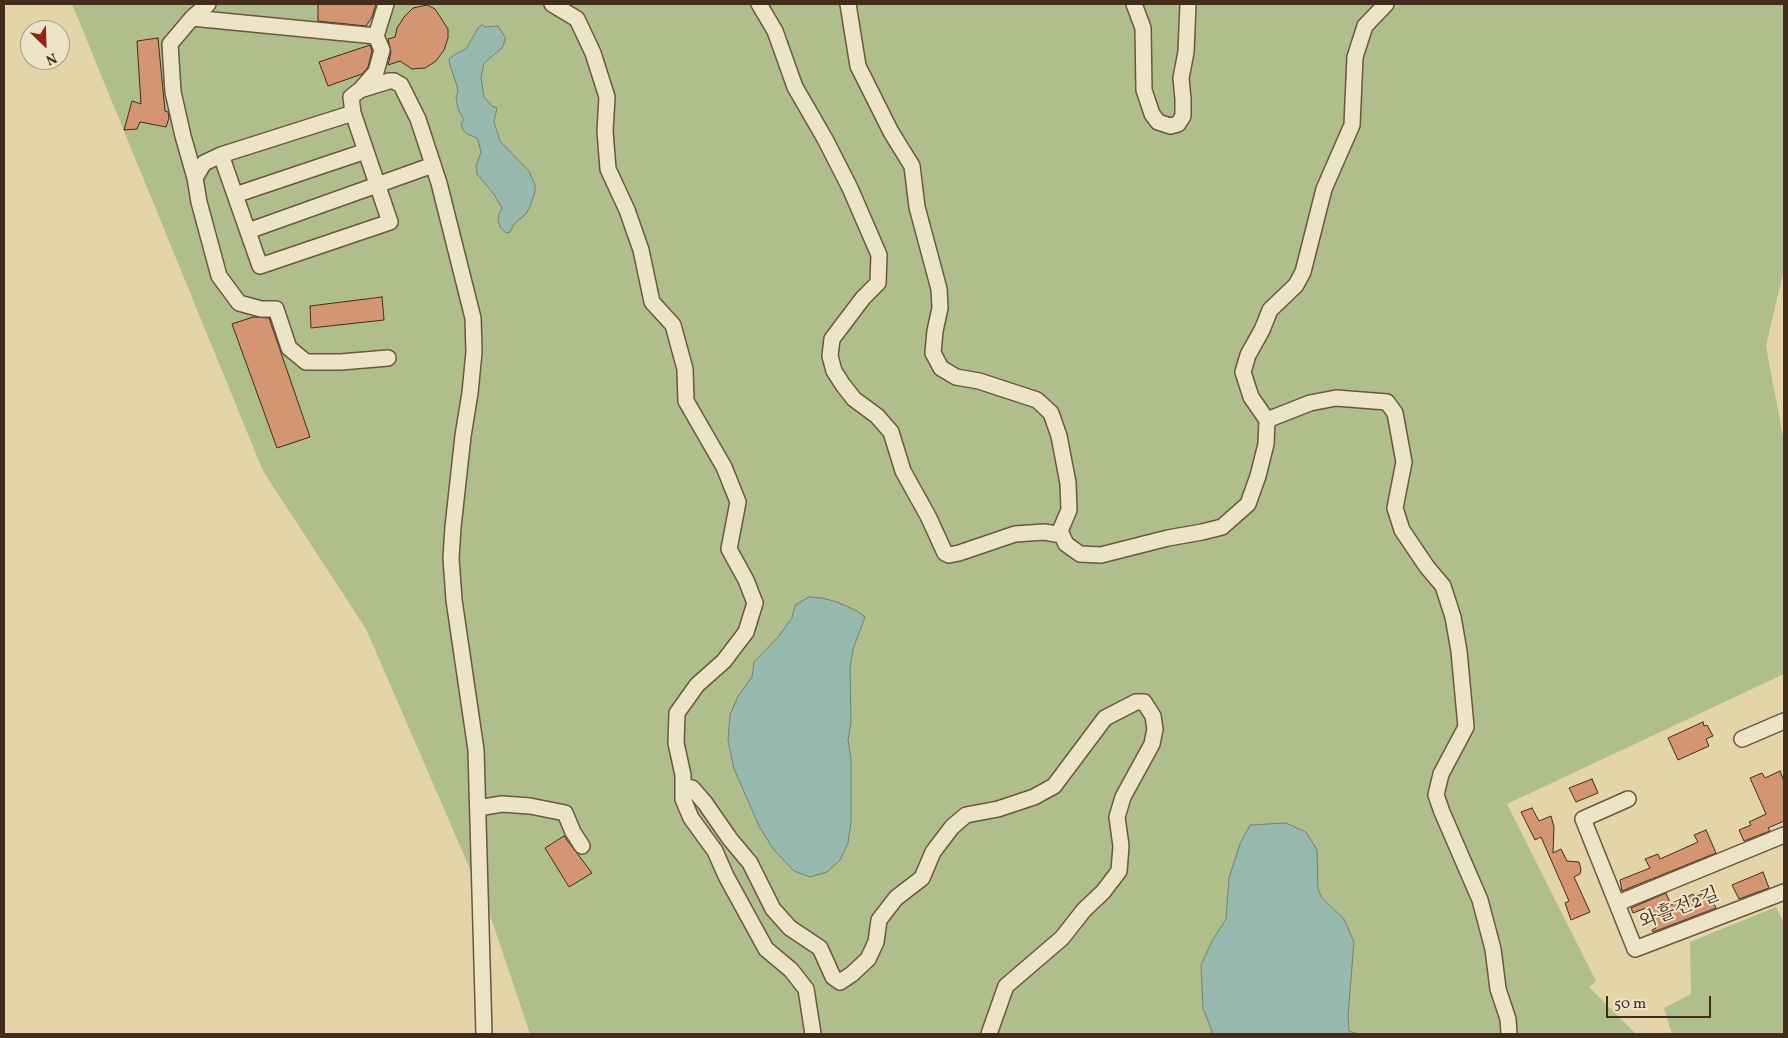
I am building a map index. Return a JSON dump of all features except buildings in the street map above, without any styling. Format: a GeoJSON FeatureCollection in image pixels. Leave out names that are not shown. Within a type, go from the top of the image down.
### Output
{"type":"FeatureCollection","features":[{"type":"Feature","properties":{"kind":"street"},"geometry":{"type":"LineString","coordinates":[[208,4],[192,18],[170,44],[173,92],[182,136],[195,178],[199,202],[219,276],[238,303],[260,309],[276,309],[289,348],[306,362],[341,362],[388,358]]}},
{"type":"Feature","properties":{"kind":"street"},"geometry":{"type":"LineString","coordinates":[[221,155],[260,266],[390,222],[353,113],[351,98],[376,72],[382,50],[376,36],[386,4]]}},
{"type":"Feature","properties":{"kind":"street"},"geometry":{"type":"LineString","coordinates":[[552,4],[577,20],[593,53],[607,97],[605,131],[608,169],[627,210],[641,250],[652,302],[673,325],[685,370],[686,401],[724,467],[738,502],[729,549],[746,580],[755,603],[746,632],[724,661],[697,685],[677,713],[676,743],[683,775],[683,799],[691,818],[715,851],[726,876],[766,949],[791,970],[806,989],[813,1034]]}},
{"type":"Feature","properties":{"kind":"street"},"geometry":{"type":"LineString","coordinates":[[759,4],[776,31],[795,86],[850,188],[879,255],[878,284],[863,298],[832,339],[830,356],[834,371],[842,385],[854,399],[877,416],[891,432],[903,471],[928,516],[945,553],[949,555],[959,553],[1015,534],[1044,532],[1062,535]]}},
{"type":"Feature","properties":{"kind":"street"},"geometry":{"type":"LineString","coordinates":[[848,4],[858,66],[891,132],[912,166],[917,207],[939,289],[940,308],[933,353],[941,368],[956,377],[979,381],[1037,400],[1051,413],[1059,436],[1068,483],[1069,510],[1060,531],[1066,544],[1080,554],[1101,555],[1222,527],[1248,504],[1264,452],[1266,420],[1251,397],[1243,372],[1248,355],[1262,330],[1270,310],[1296,285],[1303,272],[1324,189],[1352,125],[1355,56],[1366,26],[1386,4]]}},
{"type":"Feature","properties":{"kind":"street"},"geometry":{"type":"LineString","coordinates":[[1134,4],[1142,28],[1144,90],[1152,114],[1158,122],[1170,126],[1178,124],[1183,116],[1181,78],[1186,52],[1188,4]]}},
{"type":"Feature","properties":{"kind":"street"},"geometry":{"type":"LineString","coordinates":[[192,18],[309,31],[376,36]]}},
{"type":"Feature","properties":{"kind":"street"},"geometry":{"type":"LineString","coordinates":[[360,90],[394,81],[401,85],[418,119],[439,183],[473,318],[474,352],[463,436],[451,558],[454,600],[476,750],[484,1034]]}},
{"type":"Feature","properties":{"kind":"street"},"geometry":{"type":"LineString","coordinates":[[195,178],[204,164],[221,155],[353,113]]}},
{"type":"Feature","properties":{"kind":"street"},"geometry":{"type":"LineString","coordinates":[[235,195],[366,151]]}},
{"type":"Feature","properties":{"kind":"street"},"geometry":{"type":"LineString","coordinates":[[248,230],[433,165]]}},
{"type":"Feature","properties":{"kind":"street"},"geometry":{"type":"LineString","coordinates":[[1266,420],[1310,403],[1336,398],[1387,402],[1394,413],[1404,462],[1395,508],[1402,530],[1427,567],[1443,586],[1453,617],[1459,651],[1466,727],[1441,774],[1436,795],[1480,900],[1493,949],[1498,989],[1508,1019],[1509,1034]]}},
{"type":"Feature","properties":{"kind":"street"},"geometry":{"type":"LineString","coordinates":[[683,786],[692,788],[705,802],[730,839],[750,862],[773,909],[790,928],[820,948],[834,977],[840,982],[868,959],[876,942],[879,920],[896,898],[922,878],[933,852],[952,827],[966,814],[998,809],[1034,797],[1054,786],[1105,718],[1136,702],[1144,702],[1153,716],[1155,729],[1152,744],[1122,797],[1117,817],[1121,846],[1119,871],[1062,938],[1006,986],[989,1034]]}},
{"type":"Feature","properties":{"kind":"street"},"geometry":{"type":"LineString","coordinates":[[1742,739],[1784,722]]}},
{"type":"Feature","properties":{"kind":"street","name":"와흘전2길"},"geometry":{"type":"LineString","coordinates":[[1628,799],[1583,819],[1635,949],[1784,892]]}},
{"type":"Feature","properties":{"kind":"street"},"geometry":{"type":"LineString","coordinates":[[478,808],[502,804],[530,806],[565,814],[582,846]]}},
{"type":"Feature","properties":{"kind":"street","name":"와흘전2길"},"geometry":{"type":"LineString","coordinates":[[1618,903],[1784,835]]}},
{"type":"Feature","properties":{"kind":"green space"},"geometry":{"type":"Polygon","coordinates":[[[72,4],[1784,4],[1784,269],[1766,346],[1784,442],[1784,674],[1507,804],[1596,981],[1589,987],[1636,1034],[530,1034],[490,915],[366,629],[263,471],[72,4]]]}},
{"type":"Feature","properties":{"kind":"green space"},"geometry":{"type":"Polygon","coordinates":[[[1776,907],[1784,923],[1784,1034],[1672,1034],[1664,1008],[1691,994],[1690,942],[1776,907]]]}},
{"type":"Feature","properties":{"kind":"water"},"geometry":{"type":"Polygon","coordinates":[[[482,25],[486,27],[498,26],[505,37],[502,48],[484,63],[481,78],[484,97],[492,106],[497,108],[494,122],[500,141],[529,171],[535,185],[535,192],[526,214],[514,224],[510,232],[506,233],[498,221],[502,208],[493,193],[477,174],[476,166],[481,152],[477,138],[463,130],[461,124],[464,120],[458,109],[457,86],[449,59],[466,49],[478,28],[482,25]]]}},
{"type":"Feature","properties":{"kind":"water"},"geometry":{"type":"Polygon","coordinates":[[[809,597],[837,602],[857,611],[865,617],[853,649],[850,668],[851,722],[848,740],[851,759],[851,822],[848,843],[840,860],[827,872],[810,877],[794,871],[774,850],[760,828],[734,769],[728,740],[730,715],[738,696],[752,677],[754,662],[778,637],[792,618],[795,605],[809,597]]]}},
{"type":"Feature","properties":{"kind":"water"},"geometry":{"type":"Polygon","coordinates":[[[1286,823],[1306,832],[1317,850],[1318,889],[1322,898],[1344,919],[1354,942],[1348,1016],[1349,1031],[1358,1034],[1213,1034],[1203,1008],[1201,965],[1212,941],[1226,919],[1229,878],[1240,844],[1250,825],[1286,823]]]}}]}
